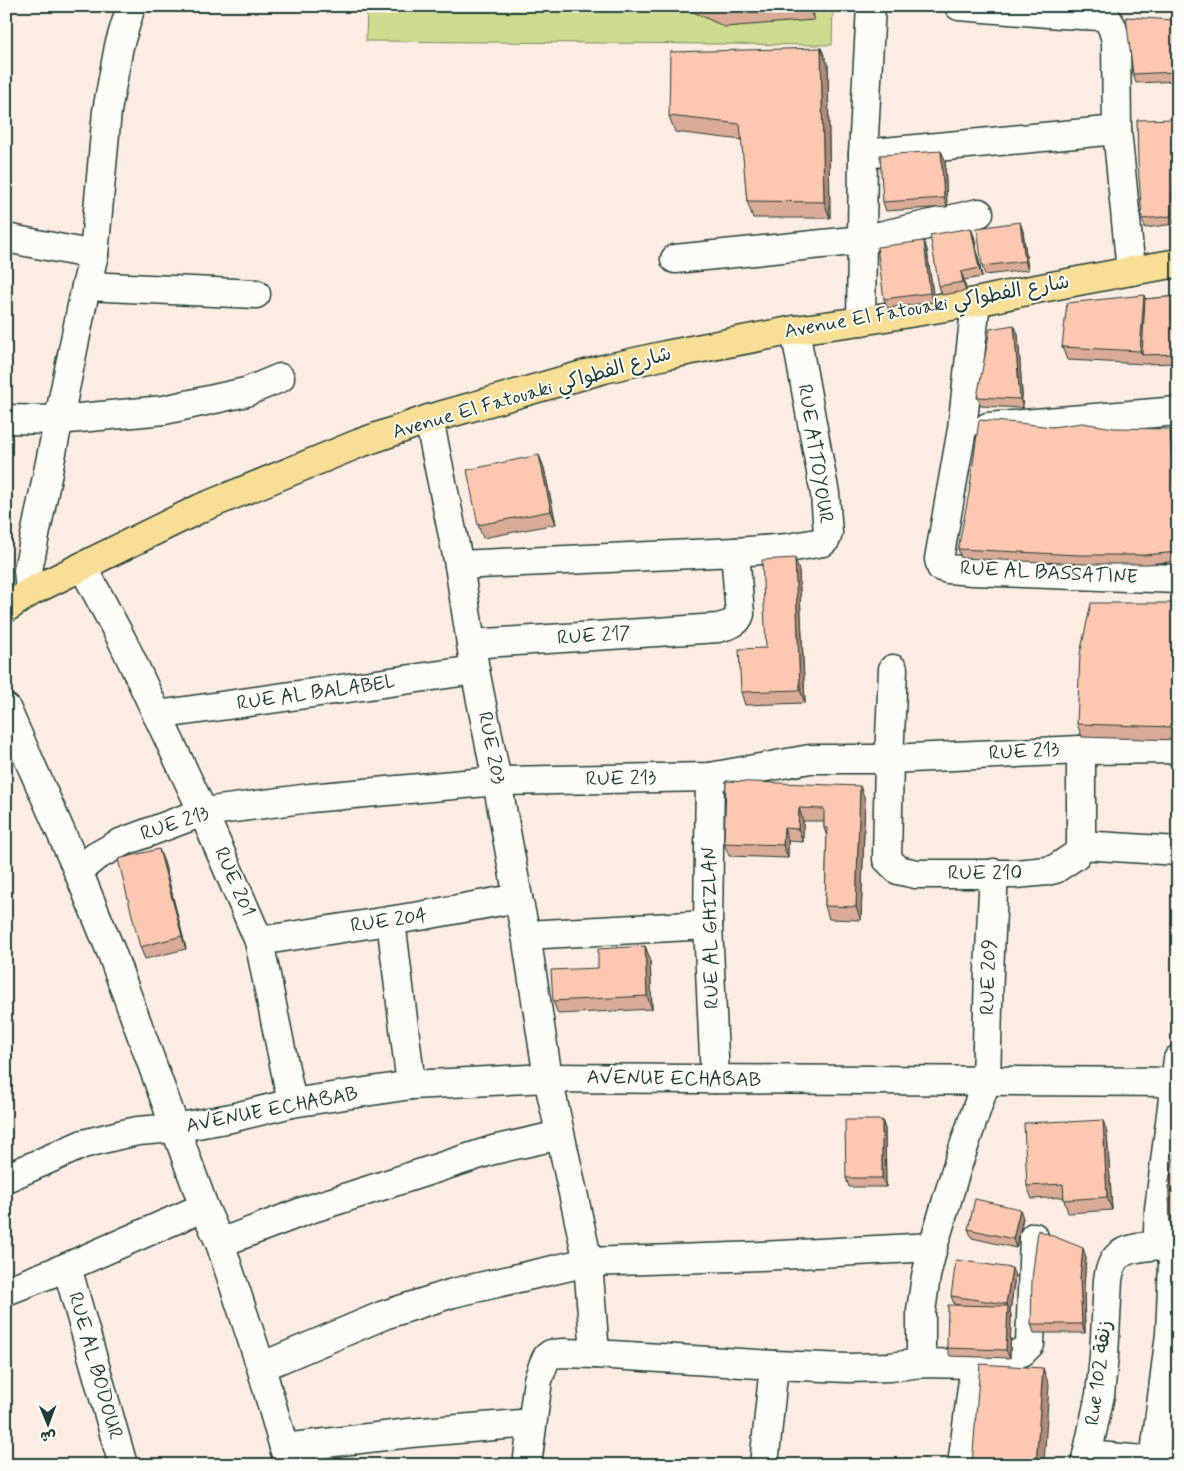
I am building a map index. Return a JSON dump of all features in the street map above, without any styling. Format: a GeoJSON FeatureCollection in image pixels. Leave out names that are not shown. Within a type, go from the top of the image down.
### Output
{"type":"FeatureCollection","features":[{"type":"Feature","properties":{"kind":"main road","name":"Avenue El Fatouaki شارع الفطواكي"},"geometry":{"type":"LineString","coordinates":[[6,608],[30,592],[201,508],[360,443],[429,419],[604,368],[666,355],[795,330],[976,302],[1178,263]]}},
{"type":"Feature","properties":{"kind":"street"},"geometry":{"type":"LineString","coordinates":[[30,592],[28,570],[86,286],[94,256],[108,110],[119,46],[131,6]]}},
{"type":"Feature","properties":{"kind":"street"},"geometry":{"type":"LineString","coordinates":[[861,321],[863,154],[871,6],[881,6]]}},
{"type":"Feature","properties":{"kind":"street"},"geometry":{"type":"LineString","coordinates":[[959,6],[1093,15],[1101,16],[1108,20],[1116,40],[1117,130],[1131,271]]}},
{"type":"Feature","properties":{"kind":"street"},"geometry":{"type":"LineString","coordinates":[[863,154],[1117,130]]}},
{"type":"Feature","properties":{"kind":"street"},"geometry":{"type":"LineString","coordinates":[[675,258],[862,240],[979,213]]}},
{"type":"Feature","properties":{"kind":"street"},"geometry":{"type":"LineString","coordinates":[[6,238],[94,256]]}},
{"type":"Feature","properties":{"kind":"street"},"geometry":{"type":"LineString","coordinates":[[86,286],[256,294]]}},
{"type":"Feature","properties":{"kind":"street"},"geometry":{"type":"LineString","coordinates":[[976,302],[962,429],[1178,411]]}},
{"type":"Feature","properties":{"kind":"street","name":"RUE ATTOYOUR"},"geometry":{"type":"LineString","coordinates":[[736,552],[788,548],[823,542],[828,533],[824,494],[795,330]]}},
{"type":"Feature","properties":{"kind":"street"},"geometry":{"type":"LineString","coordinates":[[6,419],[58,420],[164,410],[246,392],[280,378]]}},
{"type":"Feature","properties":{"kind":"street","name":"RUE 203"},"geometry":{"type":"LineString","coordinates":[[429,419],[459,565],[473,657],[526,935],[548,1078],[588,1262],[595,1354]]}},
{"type":"Feature","properties":{"kind":"street","name":"RUE AL BASSATINE"},"geometry":{"type":"LineString","coordinates":[[962,429],[938,559],[940,566],[948,569],[973,571],[1178,579]]}},
{"type":"Feature","properties":{"kind":"street"},"geometry":{"type":"LineString","coordinates":[[459,565],[736,552]]}},
{"type":"Feature","properties":{"kind":"street","name":"RUE 217"},"geometry":{"type":"LineString","coordinates":[[473,657],[718,628],[733,624],[740,616],[736,552]]}},
{"type":"Feature","properties":{"kind":"street","name":"RUE 201"},"geometry":{"type":"LineString","coordinates":[[83,567],[122,640],[203,812],[259,941],[292,1103]]}},
{"type":"Feature","properties":{"kind":"street","name":"RUE AL BALABEL"},"geometry":{"type":"LineString","coordinates":[[157,715],[473,657]]}},
{"type":"Feature","properties":{"kind":"street","name":"RUE 210"},"geometry":{"type":"LineString","coordinates":[[893,669],[887,859],[892,865],[898,870],[916,874],[1035,873],[1054,869],[1076,855],[1081,845]]}},
{"type":"Feature","properties":{"kind":"street"},"geometry":{"type":"LineString","coordinates":[[7,712],[78,871],[112,954],[204,1207],[220,1243],[261,1367],[286,1457],[410,1433],[532,1423]]}},
{"type":"Feature","properties":{"kind":"street","name":"RUE 213"},"geometry":{"type":"LineString","coordinates":[[78,871],[95,857],[120,843],[203,812],[310,798],[497,781],[710,777],[810,760],[1081,750],[1178,749]]}},
{"type":"Feature","properties":{"kind":"street"},"geometry":{"type":"LineString","coordinates":[[1081,750],[1081,845],[1178,851]]}},
{"type":"Feature","properties":{"kind":"street","name":"RUE AL GHIZLAN"},"geometry":{"type":"LineString","coordinates":[[710,777],[708,925],[715,1079]]}},
{"type":"Feature","properties":{"kind":"street","name":"RUE 209"},"geometry":{"type":"LineString","coordinates":[[921,1363],[921,1311],[926,1276],[956,1170],[986,1081],[994,873]]}},
{"type":"Feature","properties":{"kind":"street","name":"RUE 204"},"geometry":{"type":"LineString","coordinates":[[259,941],[466,909],[518,898]]}},
{"type":"Feature","properties":{"kind":"street"},"geometry":{"type":"LineString","coordinates":[[391,921],[411,1085]]}},
{"type":"Feature","properties":{"kind":"street"},"geometry":{"type":"LineString","coordinates":[[526,935],[708,925]]}},
{"type":"Feature","properties":{"kind":"street"},"geometry":{"type":"LineString","coordinates":[[1086,1460],[1165,1463],[1173,1263],[1171,1252],[1160,1245],[1158,1231],[1159,1209],[1177,1074]]}},
{"type":"Feature","properties":{"kind":"street","name":"AVENUE ECHABAB"},"geometry":{"type":"LineString","coordinates":[[6,1177],[82,1144],[106,1138],[138,1131],[175,1128],[231,1118],[292,1103],[411,1085],[548,1078],[986,1081],[1177,1074]]}},
{"type":"Feature","properties":{"kind":"street"},"geometry":{"type":"LineString","coordinates":[[220,1243],[307,1210],[492,1150],[560,1135]]}},
{"type":"Feature","properties":{"kind":"street"},"geometry":{"type":"LineString","coordinates":[[6,1291],[68,1267],[204,1207]]}},
{"type":"Feature","properties":{"kind":"street"},"geometry":{"type":"LineString","coordinates":[[527,1465],[538,1380],[547,1357],[551,1354],[595,1354],[848,1368],[890,1367],[921,1363],[975,1364],[1022,1352],[1030,1344],[1034,1236]]}},
{"type":"Feature","properties":{"kind":"street","name":"Rue 102 زنقة"},"geometry":{"type":"LineString","coordinates":[[1086,1460],[1100,1395],[1108,1280],[1113,1263],[1120,1255],[1139,1248],[1160,1245]]}},
{"type":"Feature","properties":{"kind":"street"},"geometry":{"type":"LineString","coordinates":[[261,1367],[384,1315],[427,1301],[453,1293],[588,1262],[761,1256],[933,1247]]}},
{"type":"Feature","properties":{"kind":"street","name":"RUE AL BODOUR"},"geometry":{"type":"LineString","coordinates":[[68,1267],[123,1465]]}},
{"type":"Feature","properties":{"kind":"street"},"geometry":{"type":"LineString","coordinates":[[962,1465],[975,1364]]}},
{"type":"Feature","properties":{"kind":"street"},"geometry":{"type":"LineString","coordinates":[[764,1465],[774,1365]]}},
{"type":"Feature","properties":{"kind":"green space"},"geometry":{"type":"Polygon","coordinates":[[[367,6],[833,6],[832,45],[366,41],[367,6]]]}},
{"type":"Feature","properties":{"kind":"building"},"geometry":{"type":"Polygon","coordinates":[[[710,6],[772,6],[719,10],[710,6]]]}},
{"type":"Feature","properties":{"kind":"building"},"geometry":{"type":"Polygon","coordinates":[[[1126,17],[1174,20],[1176,72],[1133,74],[1126,17]]]}},
{"type":"Feature","properties":{"kind":"building"},"geometry":{"type":"Polygon","coordinates":[[[821,48],[824,202],[747,201],[740,124],[669,116],[670,52],[821,48]]]}},
{"type":"Feature","properties":{"kind":"building"},"geometry":{"type":"Polygon","coordinates":[[[1178,119],[1171,216],[1142,219],[1137,120],[1178,119]]]}},
{"type":"Feature","properties":{"kind":"building"},"geometry":{"type":"Polygon","coordinates":[[[941,151],[944,198],[883,202],[880,155],[941,151]]]}},
{"type":"Feature","properties":{"kind":"building"},"geometry":{"type":"Polygon","coordinates":[[[1020,222],[1025,261],[982,266],[977,228],[1020,222]]]}},
{"type":"Feature","properties":{"kind":"building"},"geometry":{"type":"Polygon","coordinates":[[[971,228],[979,268],[961,272],[963,282],[939,286],[930,235],[971,228]]]}},
{"type":"Feature","properties":{"kind":"building"},"geometry":{"type":"Polygon","coordinates":[[[924,241],[930,293],[884,299],[877,247],[924,241]]]}},
{"type":"Feature","properties":{"kind":"building"},"geometry":{"type":"Polygon","coordinates":[[[1144,295],[1140,351],[1062,347],[1067,303],[1144,295]]]}},
{"type":"Feature","properties":{"kind":"building"},"geometry":{"type":"Polygon","coordinates":[[[1178,296],[1178,354],[1142,355],[1145,299],[1178,296]]]}},
{"type":"Feature","properties":{"kind":"building"},"geometry":{"type":"Polygon","coordinates":[[[1014,325],[1020,399],[977,397],[990,329],[1014,325]]]}},
{"type":"Feature","properties":{"kind":"building"},"geometry":{"type":"Polygon","coordinates":[[[979,420],[1052,427],[1082,423],[1114,428],[1170,429],[1174,501],[1178,501],[1178,552],[1145,555],[1078,555],[958,549],[969,493],[979,420]]]}},
{"type":"Feature","properties":{"kind":"building"},"geometry":{"type":"Polygon","coordinates":[[[539,455],[551,511],[478,525],[467,470],[539,455]]]}},
{"type":"Feature","properties":{"kind":"building"},"geometry":{"type":"Polygon","coordinates":[[[795,558],[800,690],[741,692],[739,649],[766,648],[762,560],[795,558]]]}},
{"type":"Feature","properties":{"kind":"building"},"geometry":{"type":"Polygon","coordinates":[[[1091,603],[1178,603],[1178,634],[1173,663],[1173,727],[1077,724],[1080,654],[1091,603]]]}},
{"type":"Feature","properties":{"kind":"building"},"geometry":{"type":"Polygon","coordinates":[[[726,781],[860,786],[856,907],[825,906],[827,828],[824,828],[824,809],[799,808],[798,829],[784,828],[783,845],[724,843],[726,781]]]}},
{"type":"Feature","properties":{"kind":"building"},"geometry":{"type":"Polygon","coordinates":[[[159,849],[182,936],[140,947],[118,859],[159,849]]]}},
{"type":"Feature","properties":{"kind":"building"},"geometry":{"type":"Polygon","coordinates":[[[645,946],[647,996],[553,1001],[551,970],[598,968],[598,949],[645,946]]]}},
{"type":"Feature","properties":{"kind":"building"},"geometry":{"type":"Polygon","coordinates":[[[845,1120],[882,1120],[882,1178],[846,1178],[845,1120]]]}},
{"type":"Feature","properties":{"kind":"building"},"geometry":{"type":"Polygon","coordinates":[[[1103,1120],[1107,1197],[1064,1200],[1063,1184],[1027,1186],[1024,1123],[1103,1120]]]}},
{"type":"Feature","properties":{"kind":"building"},"geometry":{"type":"Polygon","coordinates":[[[1178,1135],[1178,1188],[1168,1187],[1178,1135]]]}},
{"type":"Feature","properties":{"kind":"building"},"geometry":{"type":"Polygon","coordinates":[[[1169,1191],[1178,1192],[1178,1238],[1170,1221],[1169,1191]]]}},
{"type":"Feature","properties":{"kind":"building"},"geometry":{"type":"Polygon","coordinates":[[[975,1199],[1020,1209],[1013,1239],[968,1229],[975,1199]]]}},
{"type":"Feature","properties":{"kind":"building"},"geometry":{"type":"Polygon","coordinates":[[[1038,1230],[1083,1248],[1080,1278],[1082,1324],[1031,1324],[1032,1279],[1038,1230]]]}},
{"type":"Feature","properties":{"kind":"building"},"geometry":{"type":"Polygon","coordinates":[[[956,1260],[1012,1268],[1006,1304],[951,1296],[956,1260]]]}},
{"type":"Feature","properties":{"kind":"building"},"geometry":{"type":"Polygon","coordinates":[[[948,1305],[1008,1306],[1006,1350],[947,1348],[948,1305]]]}},
{"type":"Feature","properties":{"kind":"building"},"geometry":{"type":"Polygon","coordinates":[[[980,1364],[1043,1368],[1036,1465],[972,1465],[980,1364]]]}}]}
